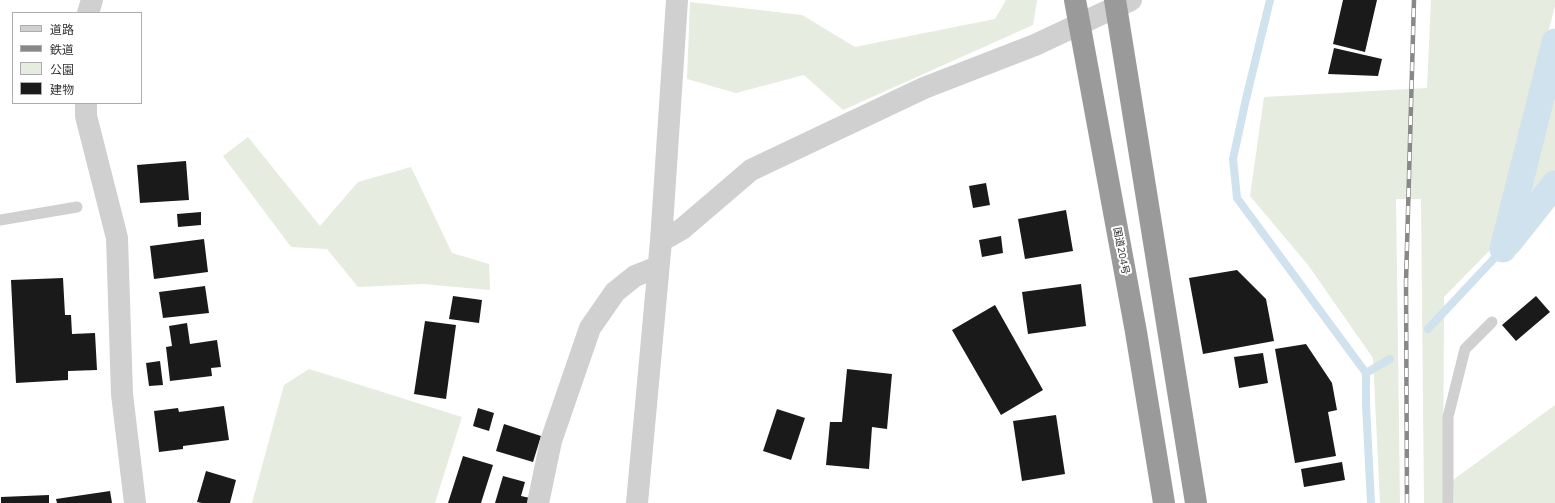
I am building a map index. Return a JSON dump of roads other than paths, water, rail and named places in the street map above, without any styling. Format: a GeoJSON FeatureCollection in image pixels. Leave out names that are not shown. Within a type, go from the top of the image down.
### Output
{"type":"FeatureCollection","features":[{"type":"Feature","properties":{"kind":"highway","name":"国道204号"},"geometry":{"type":"LineString","coordinates":[[1074,0],[1136,332],[1164,503]]}},
{"type":"Feature","properties":{"kind":"highway"},"geometry":{"type":"LineString","coordinates":[[1121,2],[1196,503]]}},
{"type":"Feature","properties":{"kind":"street"},"geometry":{"type":"LineString","coordinates":[[88,12],[92,0]]}},
{"type":"Feature","properties":{"kind":"street"},"geometry":{"type":"LineString","coordinates":[[637,503],[661,241],[677,0]]}},
{"type":"Feature","properties":{"kind":"street"},"geometry":{"type":"LineString","coordinates":[[661,241],[682,228],[751,170],[924,88],[1035,45],[1121,2]]}},
{"type":"Feature","properties":{"kind":"street"},"geometry":{"type":"LineString","coordinates":[[86,104],[86,116],[117,238],[122,394],[135,503]]}},
{"type":"Feature","properties":{"kind":"street"},"geometry":{"type":"LineString","coordinates":[[538,503],[550,441],[590,328],[615,292],[636,276],[658,268]]}},
{"type":"Feature","properties":{"kind":"lane"},"geometry":{"type":"LineString","coordinates":[[0,220],[77,207]]}},
{"type":"Feature","properties":{"kind":"lane"},"geometry":{"type":"LineString","coordinates":[[1448,503],[1448,417],[1465,348],[1492,322]]}},
{"type":"Feature","properties":{"kind":"waterway"},"geometry":{"type":"LineString","coordinates":[[1270,0],[1233,159],[1237,198],[1366,373],[1366,405],[1371,503]]}},
{"type":"Feature","properties":{"kind":"waterway"},"geometry":{"type":"LineString","coordinates":[[1503,249],[1555,42]]}},
{"type":"Feature","properties":{"kind":"waterway"},"geometry":{"type":"LineString","coordinates":[[1509,242],[1555,184]]}},
{"type":"Feature","properties":{"kind":"waterway"},"geometry":{"type":"LineString","coordinates":[[1428,329],[1503,249]]}},
{"type":"Feature","properties":{"kind":"waterway"},"geometry":{"type":"LineString","coordinates":[[1366,373],[1390,359]]}},
{"type":"Feature","properties":{"kind":"railway"},"geometry":{"type":"LineString","coordinates":[[1407,503],[1406,282],[1414,0]]}}]}
